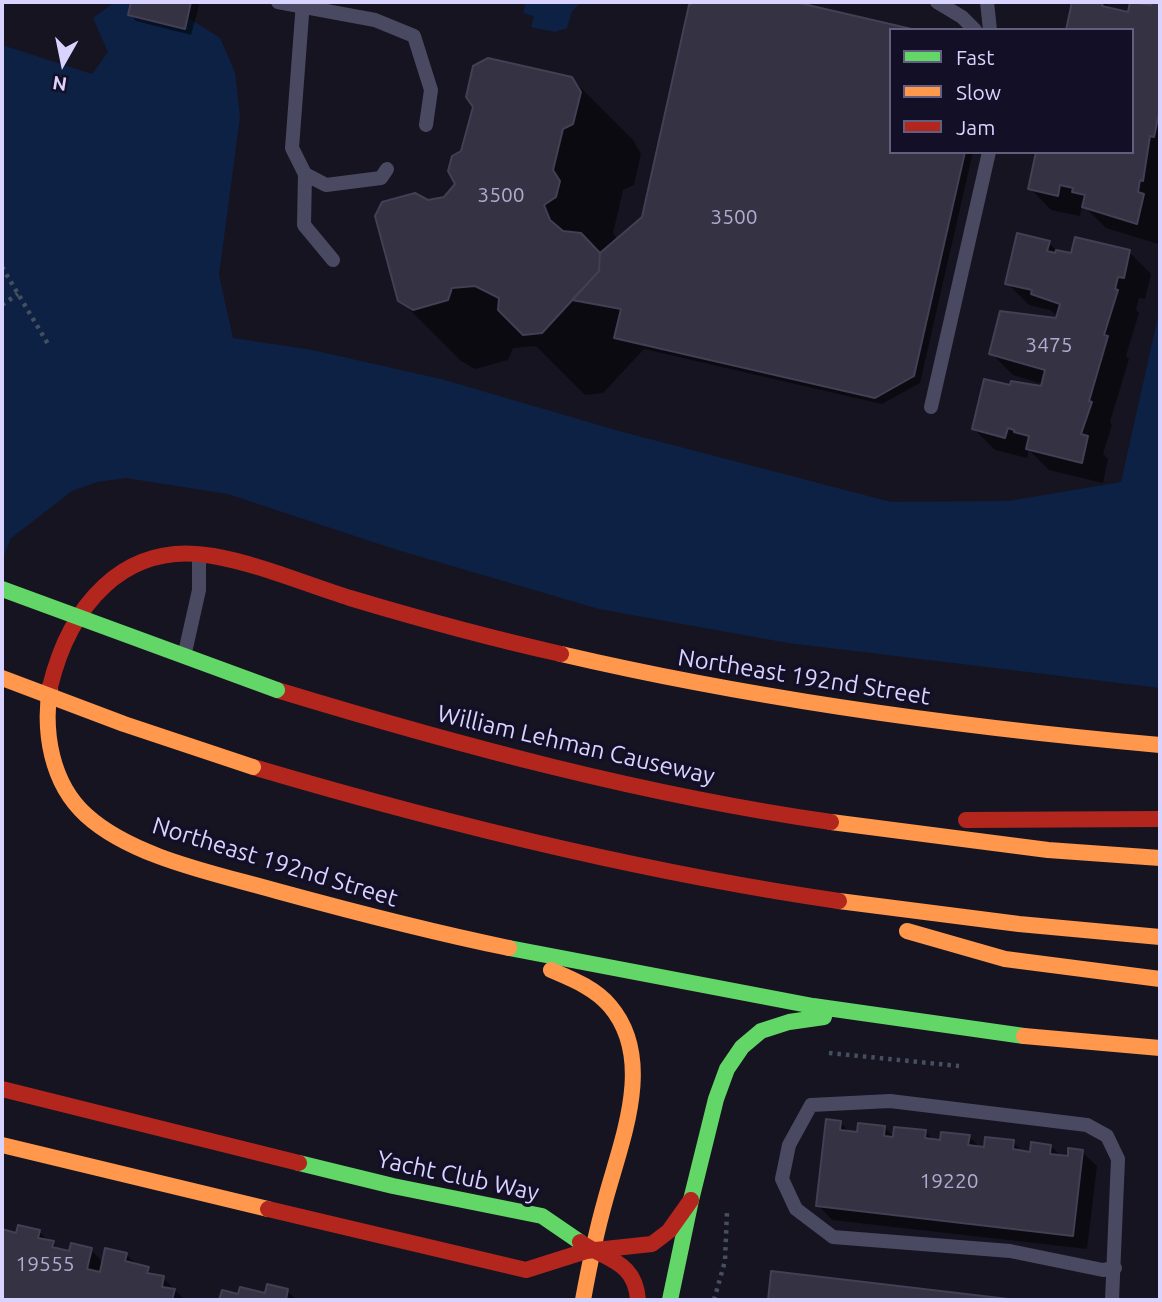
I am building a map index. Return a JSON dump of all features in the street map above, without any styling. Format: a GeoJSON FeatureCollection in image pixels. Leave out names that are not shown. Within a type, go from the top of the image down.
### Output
{"type":"FeatureCollection","features":[{"type":"Feature","properties":{"kind":"main road","name":"Northeast 192nd Street"},"geometry":{"type":"LineString","coordinates":[[1160,745],[958,725],[636,672],[465,631],[199,554],[162,557],[116,576],[91,599],[70,630],[53,674],[47,730],[51,762],[74,802],[85,815],[115,834],[180,861],[319,903],[501,949],[879,1019],[1160,1048]]}},
{"type":"Feature","properties":{"kind":"main road","name":"William Lehman Causeway"},"geometry":{"type":"LineString","coordinates":[[2,589],[186,659],[277,690],[400,727],[554,767],[831,822],[1056,850],[1160,858]]}},
{"type":"Feature","properties":{"kind":"main road"},"geometry":{"type":"LineString","coordinates":[[2,678],[124,724],[253,768],[546,846],[756,889],[922,914],[1160,937]]}},
{"type":"Feature","properties":{"kind":"main road"},"geometry":{"type":"LineString","coordinates":[[831,822],[1160,819]]}},
{"type":"Feature","properties":{"kind":"main road"},"geometry":{"type":"LineString","coordinates":[[756,889],[1005,959],[1160,979]]}},
{"type":"Feature","properties":{"kind":"main road"},"geometry":{"type":"LineString","coordinates":[[501,949],[592,989],[617,1015],[629,1045],[632,1078],[629,1109],[592,1250],[583,1300]]}},
{"type":"Feature","properties":{"kind":"main road"},"geometry":{"type":"LineString","coordinates":[[670,1300],[691,1200],[721,1082],[734,1056],[752,1038],[789,1021],[821,1017],[879,1019]]}},
{"type":"Feature","properties":{"kind":"main road","name":"Yacht Club Way"},"geometry":{"type":"LineString","coordinates":[[2,1089],[393,1186],[542,1216],[592,1250],[629,1269],[637,1286],[638,1300]]}},
{"type":"Feature","properties":{"kind":"main road"},"geometry":{"type":"LineString","coordinates":[[2,1145],[526,1270],[592,1250],[636,1250],[665,1238],[691,1200]]}},
{"type":"Feature","properties":{"kind":"lane"},"geometry":{"type":"LineString","coordinates":[[278,2],[303,3],[375,20],[414,36],[431,90],[426,125]]}},
{"type":"Feature","properties":{"kind":"lane"},"geometry":{"type":"LineString","coordinates":[[937,2],[962,17],[973,28]]}},
{"type":"Feature","properties":{"kind":"lane"},"geometry":{"type":"LineString","coordinates":[[987,2],[990,28]]}},
{"type":"Feature","properties":{"kind":"lane"},"geometry":{"type":"LineString","coordinates":[[303,3],[292,148],[305,174],[304,225],[333,260]]}},
{"type":"Feature","properties":{"kind":"lane"},"geometry":{"type":"LineString","coordinates":[[931,407],[989,154]]}},
{"type":"Feature","properties":{"kind":"lane"},"geometry":{"type":"LineString","coordinates":[[305,174],[326,185],[381,178],[387,169]]}},
{"type":"Feature","properties":{"kind":"lane"},"geometry":{"type":"LineString","coordinates":[[186,648],[199,590],[199,554]]}},
{"type":"Feature","properties":{"kind":"lane"},"geometry":{"type":"LineString","coordinates":[[1112,1300],[1115,1268],[1118,1159],[1107,1136],[1087,1125],[890,1101],[811,1105],[789,1145],[782,1179],[796,1209],[833,1237],[1010,1251],[1103,1270],[1115,1268]]}},
{"type":"Feature","properties":{"kind":"path"},"geometry":{"type":"LineString","coordinates":[[2,267],[48,344]]}},
{"type":"Feature","properties":{"kind":"path"},"geometry":{"type":"LineString","coordinates":[[2,305],[18,294]]}},
{"type":"Feature","properties":{"kind":"water"},"geometry":{"type":"Polygon","coordinates":[[[115,2],[139,2],[176,10],[220,38],[235,72],[240,117],[219,275],[233,338],[312,350],[441,379],[619,431],[891,502],[1009,501],[1121,482],[1160,308],[1160,688],[788,643],[599,609],[394,549],[228,494],[126,478],[97,482],[72,491],[10,539],[2,561],[2,45],[92,74],[108,52],[93,18],[115,2]]]}},
{"type":"Feature","properties":{"kind":"water"},"geometry":{"type":"Polygon","coordinates":[[[526,2],[581,2],[572,11],[567,28],[555,32],[531,27],[534,16],[523,13],[526,2]]]}},
{"type":"Feature","properties":{"kind":"building"},"geometry":{"type":"Polygon","coordinates":[[[131,2],[191,2],[185,29],[128,15],[131,2]]]}},
{"type":"Feature","properties":{"kind":"building"},"geometry":{"type":"Polygon","coordinates":[[[695,2],[795,2],[907,28],[889,28],[889,154],[965,154],[914,376],[875,398],[614,338],[621,309],[572,300],[599,271],[600,253],[642,217],[689,5],[695,2]]]}},
{"type":"Feature","properties":{"kind":"building"},"geometry":{"type":"Polygon","coordinates":[[[1072,2],[1103,2],[1102,6],[1128,12],[1130,2],[1151,5],[1152,2],[1160,2],[1160,108],[1154,137],[1150,136],[1143,181],[1140,180],[1138,192],[1144,194],[1137,224],[1082,207],[1085,195],[1072,192],[1073,188],[1060,185],[1058,196],[1028,189],[1036,154],[1134,154],[1134,28],[1066,28],[1072,2]]]}},
{"type":"Feature","properties":{"kind":"building"},"geometry":{"type":"Polygon","coordinates":[[[488,58],[572,77],[581,92],[573,124],[563,129],[553,170],[560,181],[556,197],[544,205],[550,220],[563,231],[581,233],[600,253],[599,271],[542,333],[523,335],[498,310],[499,298],[475,286],[452,288],[448,300],[413,310],[398,301],[375,216],[382,202],[415,193],[428,200],[444,197],[455,184],[448,171],[452,156],[461,151],[473,107],[466,97],[473,66],[488,58]]]}},
{"type":"Feature","properties":{"kind":"building"},"geometry":{"type":"Polygon","coordinates":[[[1017,233],[1050,241],[1047,251],[1055,253],[1056,250],[1071,253],[1075,237],[1130,250],[1124,278],[1118,277],[1115,289],[1118,290],[1104,335],[1108,336],[1089,401],[1092,402],[1081,434],[1088,436],[1082,463],[1026,449],[1029,436],[1008,428],[1005,438],[972,429],[984,379],[1010,385],[1011,381],[1041,386],[1045,370],[989,354],[1000,311],[1056,318],[1060,304],[1031,294],[1032,290],[1005,284],[1017,233]]]}},
{"type":"Feature","properties":{"kind":"building"},"geometry":{"type":"Polygon","coordinates":[[[826,1119],[841,1121],[840,1130],[857,1132],[858,1123],[885,1126],[884,1136],[893,1137],[894,1127],[926,1130],[925,1138],[940,1140],[941,1132],[970,1135],[968,1145],[984,1147],[985,1137],[1014,1140],[1013,1149],[1030,1152],[1031,1142],[1051,1145],[1050,1154],[1068,1156],[1068,1148],[1083,1150],[1073,1236],[816,1206],[826,1119]]]}},
{"type":"Feature","properties":{"kind":"building"},"geometry":{"type":"Polygon","coordinates":[[[18,1225],[40,1230],[38,1238],[54,1241],[52,1247],[69,1251],[71,1243],[92,1248],[87,1269],[100,1272],[105,1248],[127,1253],[125,1261],[149,1267],[147,1273],[164,1276],[162,1287],[175,1289],[172,1300],[2,1300],[2,1229],[16,1233],[18,1225]]]}},
{"type":"Feature","properties":{"kind":"building"},"geometry":{"type":"Polygon","coordinates":[[[771,1271],[1017,1300],[768,1300],[771,1271]]]}},
{"type":"Feature","properties":{"kind":"building"},"geometry":{"type":"Polygon","coordinates":[[[267,1284],[288,1289],[286,1300],[219,1300],[222,1290],[238,1294],[240,1287],[265,1293],[267,1284]]]}},
{"type":"Feature","properties":{"kind":"traffic: fast"},"geometry":{"type":"LineString","coordinates":[[2,589],[277,690]]}},
{"type":"Feature","properties":{"kind":"traffic: fast"},"geometry":{"type":"LineString","coordinates":[[509,948],[813,1006],[1024,1036]]}},
{"type":"Feature","properties":{"kind":"traffic: fast"},"geometry":{"type":"LineString","coordinates":[[670,1300],[691,1200],[716,1099],[727,1069],[742,1047],[761,1031],[789,1022],[824,1017]]}},
{"type":"Feature","properties":{"kind":"traffic: fast"},"geometry":{"type":"LineString","coordinates":[[299,1163],[393,1186],[542,1216],[580,1242]]}},
{"type":"Feature","properties":{"kind":"traffic: slow"},"geometry":{"type":"LineString","coordinates":[[561,654],[709,685],[859,710],[1009,730],[1160,745]]}},
{"type":"Feature","properties":{"kind":"traffic: slow"},"geometry":{"type":"LineString","coordinates":[[2,678],[124,724],[253,767]]}},
{"type":"Feature","properties":{"kind":"traffic: slow"},"geometry":{"type":"LineString","coordinates":[[50,687],[49,739],[57,772],[74,802],[86,815],[127,843],[177,863],[229,878],[509,948]]}},
{"type":"Feature","properties":{"kind":"traffic: slow"},"geometry":{"type":"LineString","coordinates":[[831,822],[1048,850],[1160,858]]}},
{"type":"Feature","properties":{"kind":"traffic: slow"},"geometry":{"type":"LineString","coordinates":[[839,901],[1019,924],[1160,937]]}},
{"type":"Feature","properties":{"kind":"traffic: slow"},"geometry":{"type":"LineString","coordinates":[[907,931],[1005,959],[1160,979]]}},
{"type":"Feature","properties":{"kind":"traffic: slow"},"geometry":{"type":"LineString","coordinates":[[551,970],[583,985],[610,1006],[624,1027],[631,1051],[633,1076],[626,1127],[599,1225],[583,1300]]}},
{"type":"Feature","properties":{"kind":"traffic: slow"},"geometry":{"type":"LineString","coordinates":[[1024,1036],[1160,1048]]}},
{"type":"Feature","properties":{"kind":"traffic: slow"},"geometry":{"type":"LineString","coordinates":[[2,1145],[268,1209]]}},
{"type":"Feature","properties":{"kind":"traffic: jam"},"geometry":{"type":"LineString","coordinates":[[50,687],[71,631],[104,586],[126,570],[152,559],[181,554],[213,556],[247,564],[350,598],[481,635],[561,654]]}},
{"type":"Feature","properties":{"kind":"traffic: jam"},"geometry":{"type":"LineString","coordinates":[[277,690],[482,749],[621,783],[831,822]]}},
{"type":"Feature","properties":{"kind":"traffic: jam"},"geometry":{"type":"LineString","coordinates":[[253,767],[471,827],[617,861],[839,901]]}},
{"type":"Feature","properties":{"kind":"traffic: jam"},"geometry":{"type":"LineString","coordinates":[[966,820],[1160,819]]}},
{"type":"Feature","properties":{"kind":"traffic: jam"},"geometry":{"type":"LineString","coordinates":[[2,1089],[299,1163]]}},
{"type":"Feature","properties":{"kind":"traffic: jam"},"geometry":{"type":"LineString","coordinates":[[268,1209],[526,1270],[586,1251],[652,1244],[669,1231],[691,1200]]}},
{"type":"Feature","properties":{"kind":"traffic: jam"},"geometry":{"type":"LineString","coordinates":[[580,1242],[626,1270],[632,1277],[638,1300]]}}]}
